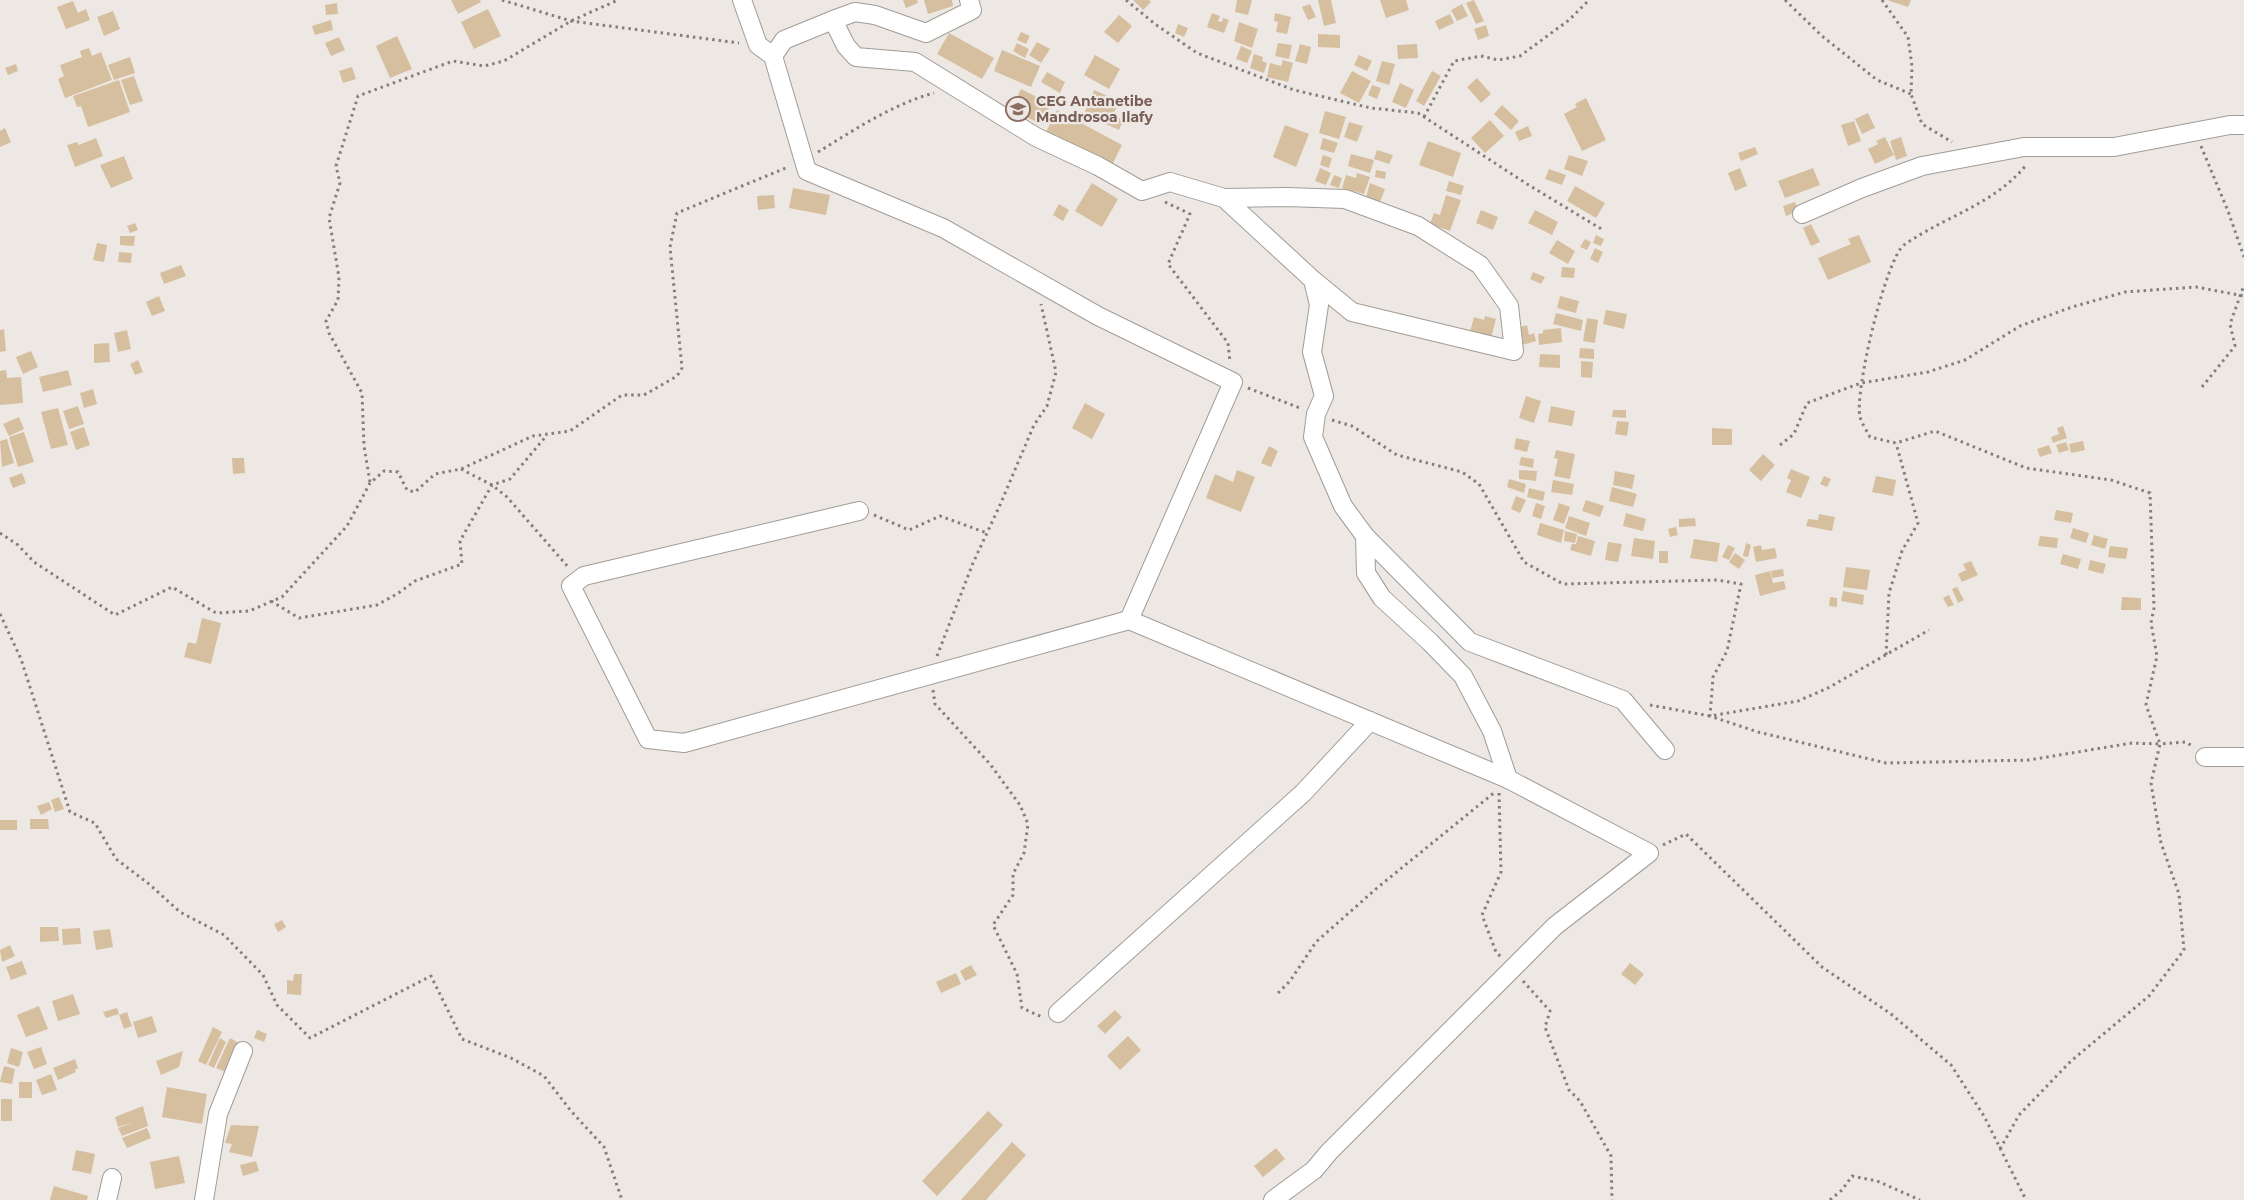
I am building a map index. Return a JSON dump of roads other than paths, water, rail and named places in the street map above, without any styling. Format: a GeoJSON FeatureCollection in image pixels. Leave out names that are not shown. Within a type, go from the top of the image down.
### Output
{"type":"FeatureCollection","features":[{"type":"Feature","properties":{"kind":"street"},"geometry":{"type":"LineString","coordinates":[[742,0],[758,45],[773,56],[802,161],[807,171],[943,228],[1098,316],[1233,382],[1129,620]]}},
{"type":"Feature","properties":{"kind":"street"},"geometry":{"type":"LineString","coordinates":[[773,56],[784,40],[793,35],[855,12],[875,15],[926,33],[972,10],[970,0]]}},
{"type":"Feature","properties":{"kind":"street"},"geometry":{"type":"LineString","coordinates":[[833,20],[846,46],[856,57],[914,62],[1036,137],[1098,166],[1142,191],[1170,182],[1224,198],[1287,197],[1345,199],[1418,226],[1480,265],[1509,306],[1514,351],[1352,312],[1313,280],[1224,198]]}},
{"type":"Feature","properties":{"kind":"street"},"geometry":{"type":"LineString","coordinates":[[1802,214],[1862,188],[1922,166],[2024,147],[2114,147],[2198,131],[2244,125]]}},
{"type":"Feature","properties":{"kind":"street"},"geometry":{"type":"LineString","coordinates":[[1313,280],[1319,305],[1312,352],[1324,396],[1316,414],[1313,437],[1343,506],[1365,536],[1470,642],[1622,700],[1665,750]]}},
{"type":"Feature","properties":{"kind":"street"},"geometry":{"type":"LineString","coordinates":[[859,511],[584,576],[571,586],[648,739],[684,743],[1129,620],[1508,779],[1649,853],[1555,926],[1329,1152],[1314,1170],[1273,1200]]}},
{"type":"Feature","properties":{"kind":"street"},"geometry":{"type":"LineString","coordinates":[[1365,536],[1366,572],[1382,598],[1430,642],[1463,676],[1492,731],[1508,779]]}},
{"type":"Feature","properties":{"kind":"street"},"geometry":{"type":"LineString","coordinates":[[1058,1013],[1302,793],[1370,721]]}},
{"type":"Feature","properties":{"kind":"street"},"geometry":{"type":"LineString","coordinates":[[2205,757],[2244,757]]}},
{"type":"Feature","properties":{"kind":"street"},"geometry":{"type":"LineString","coordinates":[[204,1200],[218,1114],[243,1051]]}},
{"type":"Feature","properties":{"kind":"street"},"geometry":{"type":"LineString","coordinates":[[107,1200],[112,1178]]}},
{"type":"Feature","properties":{"kind":"place","name":"CEG Antanetibe Mandrosoa Ilafy"},"geometry":{"type":"Point","coordinates":[1018,109]}}]}
